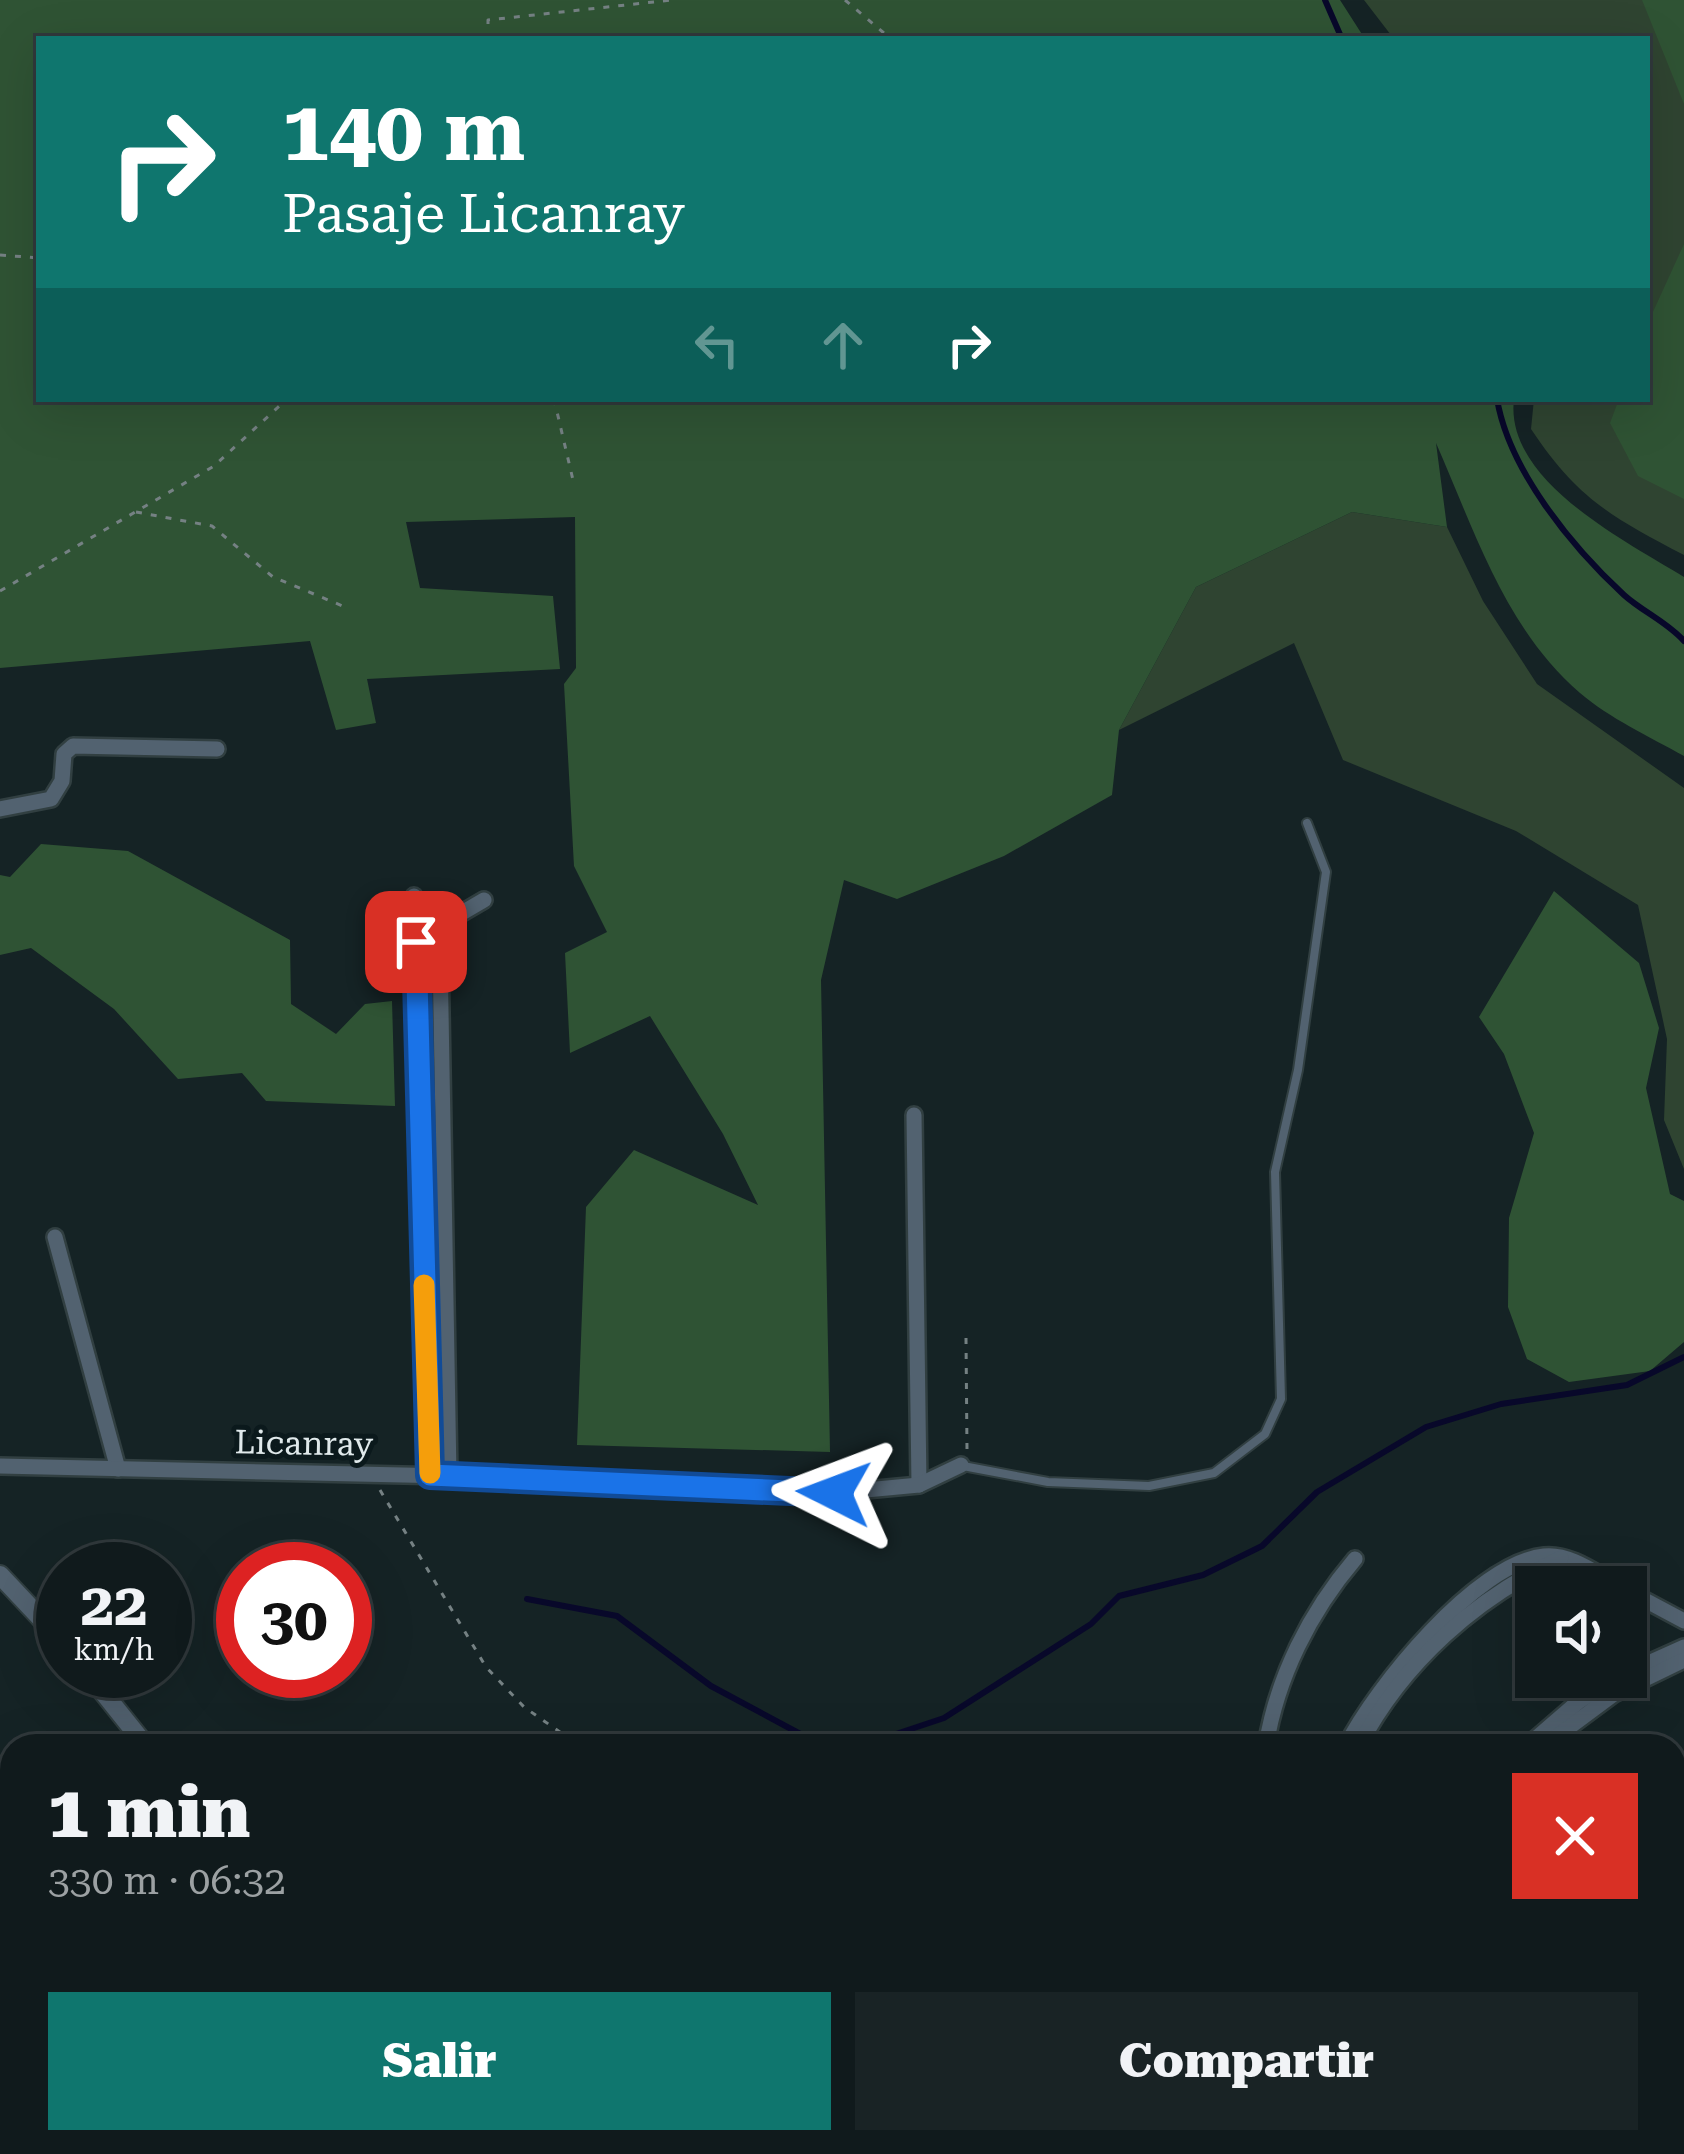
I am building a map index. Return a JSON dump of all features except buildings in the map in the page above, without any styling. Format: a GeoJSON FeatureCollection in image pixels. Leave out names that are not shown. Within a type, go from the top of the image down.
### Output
{"type":"FeatureCollection","features":[{"type":"Feature","properties":{"kind":"street"},"geometry":{"type":"LineString","coordinates":[[0,809],[51,799],[62,782],[62,760],[73,746],[217,749]]}},
{"type":"Feature","properties":{"kind":"street"},"geometry":{"type":"LineString","coordinates":[[414,896],[430,1475]]}},
{"type":"Feature","properties":{"kind":"street"},"geometry":{"type":"LineString","coordinates":[[449,1476],[440,952],[455,917],[484,900]]}},
{"type":"Feature","properties":{"kind":"street"},"geometry":{"type":"LineString","coordinates":[[914,1115],[920,1485]]}},
{"type":"Feature","properties":{"kind":"street"},"geometry":{"type":"LineString","coordinates":[[55,1237],[118,1469]]}},
{"type":"Feature","properties":{"kind":"street","name":"Licanray"},"geometry":{"type":"LineString","coordinates":[[0,1466],[430,1475],[834,1493],[920,1485],[961,1465]]}},
{"type":"Feature","properties":{"kind":"street"},"geometry":{"type":"LineString","coordinates":[[1353,1734],[1382,1686],[1438,1623],[1478,1590],[1527,1562],[1564,1557],[1581,1566]]}},
{"type":"Feature","properties":{"kind":"street"},"geometry":{"type":"LineString","coordinates":[[1367,1734],[1399,1685],[1442,1637],[1492,1596],[1564,1557]]}},
{"type":"Feature","properties":{"kind":"street"},"geometry":{"type":"LineString","coordinates":[[1269,1734],[1291,1660],[1320,1602],[1355,1559]]}},
{"type":"Feature","properties":{"kind":"street"},"geometry":{"type":"LineString","coordinates":[[0,1575],[36,1613]]}},
{"type":"Feature","properties":{"kind":"street"},"geometry":{"type":"LineString","coordinates":[[1647,1601],[1684,1621]]}},
{"type":"Feature","properties":{"kind":"street"},"geometry":{"type":"LineString","coordinates":[[1647,1664],[1684,1647]]}},
{"type":"Feature","properties":{"kind":"street"},"geometry":{"type":"LineString","coordinates":[[1562,1734],[1614,1694],[1684,1660]]}},
{"type":"Feature","properties":{"kind":"street"},"geometry":{"type":"LineString","coordinates":[[108,1698],[136,1734]]}},
{"type":"Feature","properties":{"kind":"street"},"geometry":{"type":"LineString","coordinates":[[1562,1734],[1599,1698]]}},
{"type":"Feature","properties":{"kind":"lane"},"geometry":{"type":"LineString","coordinates":[[961,1465],[1048,1482],[1149,1486],[1214,1473],[1264,1434],[1281,1399],[1275,1172],[1298,1070],[1326,872],[1307,823]]}},
{"type":"Feature","properties":{"kind":"path"},"geometry":{"type":"LineString","coordinates":[[488,36],[488,20],[671,0]]}},
{"type":"Feature","properties":{"kind":"path"},"geometry":{"type":"LineString","coordinates":[[845,0],[887,36]]}},
{"type":"Feature","properties":{"kind":"path"},"geometry":{"type":"LineString","coordinates":[[0,255],[36,258]]}},
{"type":"Feature","properties":{"kind":"path"},"geometry":{"type":"LineString","coordinates":[[0,591],[214,466],[284,402]]}},
{"type":"Feature","properties":{"kind":"path"},"geometry":{"type":"LineString","coordinates":[[555,402],[573,480]]}},
{"type":"Feature","properties":{"kind":"path"},"geometry":{"type":"LineString","coordinates":[[134,512],[212,526],[273,577],[345,608]]}},
{"type":"Feature","properties":{"kind":"path"},"geometry":{"type":"LineString","coordinates":[[961,1465],[968,1450],[966,1338]]}},
{"type":"Feature","properties":{"kind":"path"},"geometry":{"type":"LineString","coordinates":[[362,1474],[369,1475],[389,1503],[486,1667],[524,1707],[563,1734]]}},
{"type":"Feature","properties":{"kind":"green space"},"geometry":{"type":"Polygon","coordinates":[[[0,0],[1340,0],[1363,36],[36,36],[36,402],[1514,402],[1516,428],[1528,456],[1548,481],[1601,526],[1684,577],[1684,756],[1591,702],[1531,639],[1478,543],[1436,443],[1447,527],[1352,512],[1196,587],[1119,730],[1112,795],[1004,856],[897,899],[844,880],[821,980],[830,1452],[577,1445],[586,1207],[634,1150],[758,1205],[723,1134],[650,1016],[570,1053],[565,953],[607,932],[574,866],[564,684],[576,668],[575,517],[406,522],[420,588],[553,596],[560,669],[367,679],[376,723],[336,730],[310,641],[0,668],[0,0]]]}},
{"type":"Feature","properties":{"kind":"green space"},"geometry":{"type":"Polygon","coordinates":[[[1364,0],[1684,0],[1684,555],[1597,504],[1564,472],[1531,429],[1534,402],[1650,402],[1650,36],[1392,36],[1364,0]]]}},
{"type":"Feature","properties":{"kind":"green space"},"geometry":{"type":"Polygon","coordinates":[[[1642,0],[1684,0],[1684,104],[1642,0]]]}},
{"type":"Feature","properties":{"kind":"green space"},"geometry":{"type":"Polygon","coordinates":[[[1684,244],[1684,499],[1638,476],[1610,423],[1618,402],[1650,402],[1650,318],[1684,244]]]}},
{"type":"Feature","properties":{"kind":"green space"},"geometry":{"type":"Polygon","coordinates":[[[1352,512],[1447,527],[1483,601],[1537,684],[1684,788],[1684,1169],[1664,1120],[1667,1039],[1638,905],[1516,831],[1343,760],[1294,643],[1119,730],[1196,587],[1352,512]]]}},
{"type":"Feature","properties":{"kind":"green space"},"geometry":{"type":"Polygon","coordinates":[[[41,844],[128,851],[290,940],[291,1004],[336,1034],[365,1004],[392,1001],[395,1106],[266,1101],[242,1073],[178,1079],[114,1009],[31,948],[0,955],[0,875],[10,877],[41,844]]]}},
{"type":"Feature","properties":{"kind":"green space"},"geometry":{"type":"Polygon","coordinates":[[[1554,891],[1639,963],[1659,1028],[1646,1088],[1670,1194],[1684,1201],[1684,1342],[1650,1371],[1569,1382],[1527,1359],[1508,1307],[1509,1218],[1534,1133],[1504,1054],[1479,1017],[1554,891]]]}},
{"type":"Feature","properties":{"kind":"waterway"},"geometry":{"type":"LineString","coordinates":[[1325,0],[1341,36]]}},
{"type":"Feature","properties":{"kind":"waterway"},"geometry":{"type":"LineString","coordinates":[[1498,402],[1514,453],[1564,530],[1624,595],[1684,641]]}},
{"type":"Feature","properties":{"kind":"waterway"},"geometry":{"type":"LineString","coordinates":[[896,1734],[944,1718],[1091,1624],[1119,1596],[1203,1575],[1262,1546],[1317,1492],[1426,1427],[1501,1404],[1627,1385],[1684,1357]]}},
{"type":"Feature","properties":{"kind":"waterway"},"geometry":{"type":"LineString","coordinates":[[527,1599],[617,1616],[711,1686],[800,1734]]}},
{"type":"Feature","properties":{"kind":"slow traffic"},"geometry":{"type":"LineString","coordinates":[[424,1285],[430,1473]]}},
{"type":"Feature","properties":{"kind":"route"},"geometry":{"type":"LineString","coordinates":[[416,942],[430,1475],[834,1493]]}}]}
